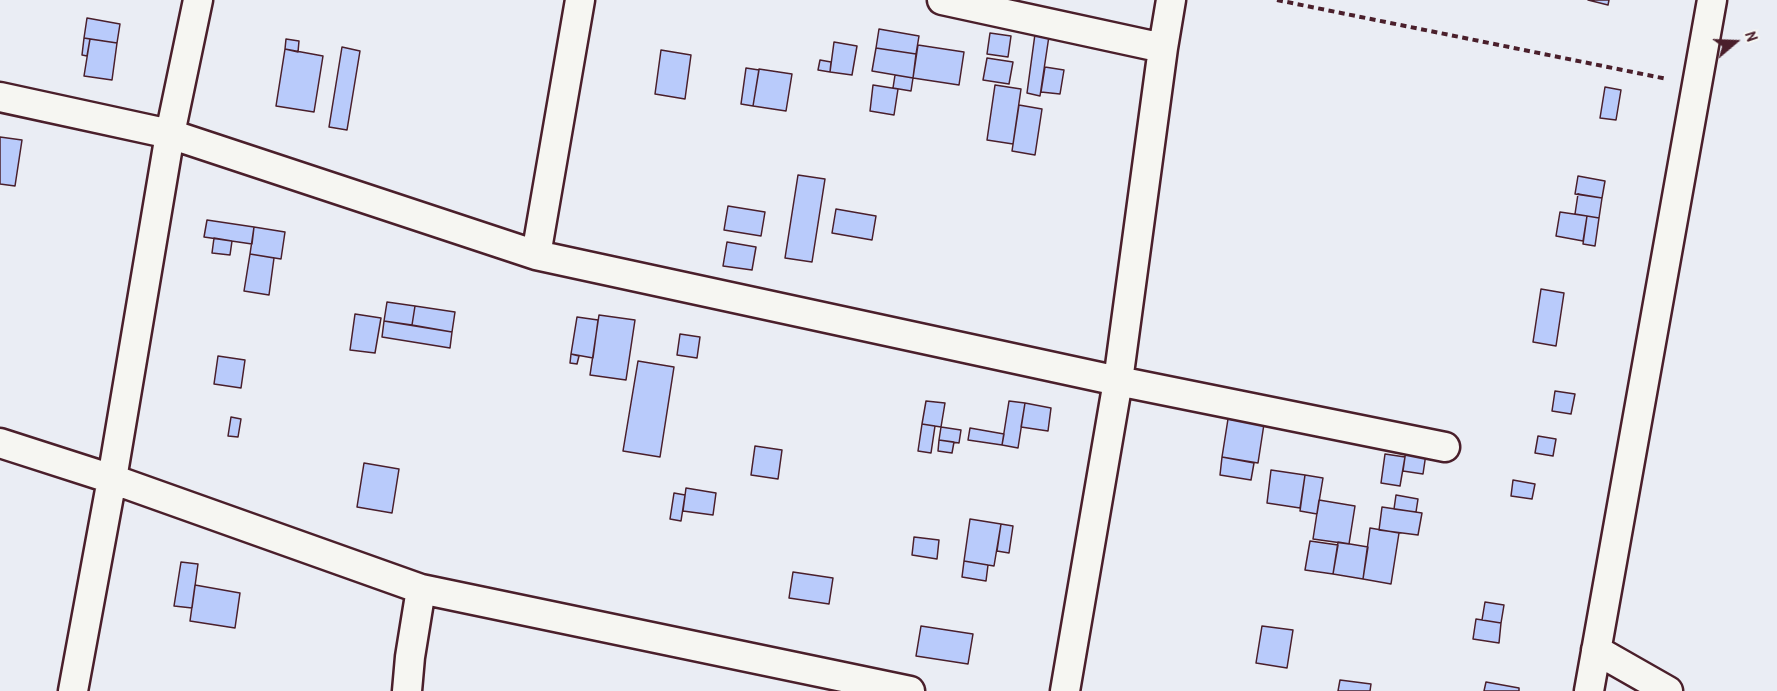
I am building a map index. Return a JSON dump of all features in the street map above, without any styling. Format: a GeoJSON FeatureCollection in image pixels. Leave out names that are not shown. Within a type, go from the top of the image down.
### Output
{"type":"FeatureCollection","features":[{"type":"Feature","properties":{"kind":"street"},"geometry":{"type":"LineString","coordinates":[[73,691],[112,479],[170,134],[198,0]]}},
{"type":"Feature","properties":{"kind":"street"},"geometry":{"type":"LineString","coordinates":[[536,255],[580,0]]}},
{"type":"Feature","properties":{"kind":"street"},"geometry":{"type":"LineString","coordinates":[[942,0],[1163,48]]}},
{"type":"Feature","properties":{"kind":"street"},"geometry":{"type":"LineString","coordinates":[[1065,691],[1118,381],[1171,0]]}},
{"type":"Feature","properties":{"kind":"street"},"geometry":{"type":"LineString","coordinates":[[1589,691],[1712,0]]}},
{"type":"Feature","properties":{"kind":"street"},"geometry":{"type":"LineString","coordinates":[[0,97],[170,134],[536,255],[1118,381],[1445,447]]}},
{"type":"Feature","properties":{"kind":"street"},"geometry":{"type":"LineString","coordinates":[[0,443],[112,479],[421,589],[909,691]]}},
{"type":"Feature","properties":{"kind":"street"},"geometry":{"type":"LineString","coordinates":[[407,691],[421,589]]}},
{"type":"Feature","properties":{"kind":"street"},"geometry":{"type":"LineString","coordinates":[[1596,650],[1668,691]]}},
{"type":"Feature","properties":{"kind":"path"},"geometry":{"type":"LineString","coordinates":[[1277,0],[1697,85]]}},
{"type":"Feature","properties":{"kind":"building"},"geometry":{"type":"Polygon","coordinates":[[[1588,0],[1609,0],[1608,5],[1588,0]]]}},
{"type":"Feature","properties":{"kind":"building"},"geometry":{"type":"Polygon","coordinates":[[[87,18],[120,24],[117,43],[84,38],[87,18]]]}},
{"type":"Feature","properties":{"kind":"building"},"geometry":{"type":"Polygon","coordinates":[[[879,29],[919,36],[916,54],[876,48],[879,29]]]}},
{"type":"Feature","properties":{"kind":"building"},"geometry":{"type":"Polygon","coordinates":[[[990,33],[1011,36],[1008,57],[987,54],[990,33]]]}},
{"type":"Feature","properties":{"kind":"building"},"geometry":{"type":"Polygon","coordinates":[[[1035,34],[1049,36],[1040,96],[1027,93],[1035,34]]]}},
{"type":"Feature","properties":{"kind":"building"},"geometry":{"type":"Polygon","coordinates":[[[84,38],[90,39],[87,56],[82,55],[84,38]]]}},
{"type":"Feature","properties":{"kind":"building"},"geometry":{"type":"Polygon","coordinates":[[[90,39],[117,43],[112,80],[84,76],[90,39]]]}},
{"type":"Feature","properties":{"kind":"building"},"geometry":{"type":"Polygon","coordinates":[[[286,39],[299,41],[298,52],[285,49],[286,39]]]}},
{"type":"Feature","properties":{"kind":"building"},"geometry":{"type":"Polygon","coordinates":[[[834,42],[857,46],[852,75],[830,72],[834,42]]]}},
{"type":"Feature","properties":{"kind":"building"},"geometry":{"type":"Polygon","coordinates":[[[918,45],[964,52],[959,85],[913,78],[918,45]]]}},
{"type":"Feature","properties":{"kind":"building"},"geometry":{"type":"Polygon","coordinates":[[[342,47],[360,51],[347,130],[329,127],[342,47]]]}},
{"type":"Feature","properties":{"kind":"building"},"geometry":{"type":"Polygon","coordinates":[[[876,48],[916,54],[913,78],[872,71],[876,48]]]}},
{"type":"Feature","properties":{"kind":"building"},"geometry":{"type":"Polygon","coordinates":[[[285,49],[323,56],[314,112],[276,106],[285,49]]]}},
{"type":"Feature","properties":{"kind":"building"},"geometry":{"type":"Polygon","coordinates":[[[661,50],[691,55],[685,99],[655,94],[661,50]]]}},
{"type":"Feature","properties":{"kind":"building"},"geometry":{"type":"Polygon","coordinates":[[[987,58],[1013,62],[1009,84],[983,80],[987,58]]]}},
{"type":"Feature","properties":{"kind":"building"},"geometry":{"type":"Polygon","coordinates":[[[820,60],[831,62],[830,72],[818,70],[820,60]]]}},
{"type":"Feature","properties":{"kind":"building"},"geometry":{"type":"Polygon","coordinates":[[[1045,67],[1064,70],[1060,94],[1041,92],[1045,67]]]}},
{"type":"Feature","properties":{"kind":"building"},"geometry":{"type":"Polygon","coordinates":[[[746,68],[759,70],[753,106],[741,104],[746,68]]]}},
{"type":"Feature","properties":{"kind":"building"},"geometry":{"type":"Polygon","coordinates":[[[759,69],[792,74],[786,111],[753,106],[759,69]]]}},
{"type":"Feature","properties":{"kind":"building"},"geometry":{"type":"Polygon","coordinates":[[[895,75],[913,78],[911,91],[893,88],[895,75]]]}},
{"type":"Feature","properties":{"kind":"building"},"geometry":{"type":"Polygon","coordinates":[[[873,85],[898,89],[894,115],[870,111],[873,85]]]}},
{"type":"Feature","properties":{"kind":"building"},"geometry":{"type":"Polygon","coordinates":[[[995,85],[1021,89],[1013,144],[987,140],[995,85]]]}},
{"type":"Feature","properties":{"kind":"building"},"geometry":{"type":"Polygon","coordinates":[[[1605,87],[1621,90],[1616,120],[1600,118],[1605,87]]]}},
{"type":"Feature","properties":{"kind":"building"},"geometry":{"type":"Polygon","coordinates":[[[1019,105],[1042,109],[1035,155],[1012,151],[1019,105]]]}},
{"type":"Feature","properties":{"kind":"building"},"geometry":{"type":"Polygon","coordinates":[[[0,137],[22,140],[15,186],[0,184],[0,137]]]}},
{"type":"Feature","properties":{"kind":"building"},"geometry":{"type":"Polygon","coordinates":[[[798,175],[825,179],[812,262],[785,258],[798,175]]]}},
{"type":"Feature","properties":{"kind":"building"},"geometry":{"type":"Polygon","coordinates":[[[1578,176],[1605,181],[1602,198],[1575,194],[1578,176]]]}},
{"type":"Feature","properties":{"kind":"building"},"geometry":{"type":"Polygon","coordinates":[[[1578,194],[1602,198],[1599,218],[1575,214],[1578,194]]]}},
{"type":"Feature","properties":{"kind":"building"},"geometry":{"type":"Polygon","coordinates":[[[728,206],[765,212],[761,236],[724,230],[728,206]]]}},
{"type":"Feature","properties":{"kind":"building"},"geometry":{"type":"Polygon","coordinates":[[[836,209],[876,216],[872,240],[832,233],[836,209]]]}},
{"type":"Feature","properties":{"kind":"building"},"geometry":{"type":"Polygon","coordinates":[[[1560,212],[1587,216],[1583,241],[1556,236],[1560,212]]]}},
{"type":"Feature","properties":{"kind":"building"},"geometry":{"type":"Polygon","coordinates":[[[1587,216],[1599,218],[1595,246],[1583,244],[1587,216]]]}},
{"type":"Feature","properties":{"kind":"building"},"geometry":{"type":"Polygon","coordinates":[[[207,220],[254,227],[252,244],[204,237],[207,220]]]}},
{"type":"Feature","properties":{"kind":"building"},"geometry":{"type":"Polygon","coordinates":[[[254,227],[285,232],[281,259],[250,254],[254,227]]]}},
{"type":"Feature","properties":{"kind":"building"},"geometry":{"type":"Polygon","coordinates":[[[214,238],[232,241],[230,255],[212,253],[214,238]]]}},
{"type":"Feature","properties":{"kind":"building"},"geometry":{"type":"Polygon","coordinates":[[[727,242],[756,247],[752,270],[723,266],[727,242]]]}},
{"type":"Feature","properties":{"kind":"building"},"geometry":{"type":"Polygon","coordinates":[[[250,254],[274,258],[269,295],[244,291],[250,254]]]}},
{"type":"Feature","properties":{"kind":"building"},"geometry":{"type":"Polygon","coordinates":[[[1541,289],[1564,293],[1556,346],[1533,342],[1541,289]]]}},
{"type":"Feature","properties":{"kind":"building"},"geometry":{"type":"Polygon","coordinates":[[[387,302],[415,306],[412,325],[384,321],[387,302]]]}},
{"type":"Feature","properties":{"kind":"building"},"geometry":{"type":"Polygon","coordinates":[[[415,306],[455,312],[452,332],[412,325],[415,306]]]}},
{"type":"Feature","properties":{"kind":"building"},"geometry":{"type":"Polygon","coordinates":[[[355,314],[381,318],[375,353],[350,350],[355,314]]]}},
{"type":"Feature","properties":{"kind":"building"},"geometry":{"type":"Polygon","coordinates":[[[599,315],[635,320],[626,380],[590,375],[599,315]]]}},
{"type":"Feature","properties":{"kind":"building"},"geometry":{"type":"Polygon","coordinates":[[[577,317],[598,320],[593,358],[571,354],[577,317]]]}},
{"type":"Feature","properties":{"kind":"building"},"geometry":{"type":"Polygon","coordinates":[[[384,321],[452,332],[450,348],[382,337],[384,321]]]}},
{"type":"Feature","properties":{"kind":"building"},"geometry":{"type":"Polygon","coordinates":[[[680,334],[700,337],[697,358],[677,355],[680,334]]]}},
{"type":"Feature","properties":{"kind":"building"},"geometry":{"type":"Polygon","coordinates":[[[571,354],[579,356],[577,364],[570,363],[571,354]]]}},
{"type":"Feature","properties":{"kind":"building"},"geometry":{"type":"Polygon","coordinates":[[[218,356],[245,360],[241,388],[214,384],[218,356]]]}},
{"type":"Feature","properties":{"kind":"building"},"geometry":{"type":"Polygon","coordinates":[[[638,361],[674,367],[660,457],[623,451],[638,361]]]}},
{"type":"Feature","properties":{"kind":"building"},"geometry":{"type":"Polygon","coordinates":[[[1555,391],[1575,394],[1571,414],[1552,411],[1555,391]]]}},
{"type":"Feature","properties":{"kind":"building"},"geometry":{"type":"Polygon","coordinates":[[[926,401],[945,403],[941,427],[922,424],[926,401]]]}},
{"type":"Feature","properties":{"kind":"building"},"geometry":{"type":"Polygon","coordinates":[[[1009,401],[1025,403],[1018,448],[1002,445],[1009,401]]]}},
{"type":"Feature","properties":{"kind":"building"},"geometry":{"type":"Polygon","coordinates":[[[1025,403],[1051,408],[1048,431],[1021,427],[1025,403]]]}},
{"type":"Feature","properties":{"kind":"building"},"geometry":{"type":"Polygon","coordinates":[[[231,417],[241,419],[238,437],[228,436],[231,417]]]}},
{"type":"Feature","properties":{"kind":"building"},"geometry":{"type":"Polygon","coordinates":[[[1228,419],[1264,424],[1258,463],[1222,457],[1228,419]]]}},
{"type":"Feature","properties":{"kind":"building"},"geometry":{"type":"Polygon","coordinates":[[[922,424],[935,426],[931,453],[918,451],[922,424]]]}},
{"type":"Feature","properties":{"kind":"building"},"geometry":{"type":"Polygon","coordinates":[[[941,427],[961,430],[959,443],[939,440],[941,427]]]}},
{"type":"Feature","properties":{"kind":"building"},"geometry":{"type":"Polygon","coordinates":[[[970,428],[1004,434],[1002,445],[968,440],[970,428]]]}},
{"type":"Feature","properties":{"kind":"building"},"geometry":{"type":"Polygon","coordinates":[[[1538,436],[1556,439],[1553,456],[1535,453],[1538,436]]]}},
{"type":"Feature","properties":{"kind":"building"},"geometry":{"type":"Polygon","coordinates":[[[939,440],[954,442],[952,453],[938,451],[939,440]]]}},
{"type":"Feature","properties":{"kind":"building"},"geometry":{"type":"Polygon","coordinates":[[[1407,443],[1427,447],[1423,474],[1403,471],[1407,443]]]}},
{"type":"Feature","properties":{"kind":"building"},"geometry":{"type":"Polygon","coordinates":[[[755,446],[782,450],[778,479],[751,475],[755,446]]]}},
{"type":"Feature","properties":{"kind":"building"},"geometry":{"type":"Polygon","coordinates":[[[1385,454],[1405,457],[1400,486],[1381,483],[1385,454]]]}},
{"type":"Feature","properties":{"kind":"building"},"geometry":{"type":"Polygon","coordinates":[[[1222,457],[1254,463],[1251,480],[1220,475],[1222,457]]]}},
{"type":"Feature","properties":{"kind":"building"},"geometry":{"type":"Polygon","coordinates":[[[364,463],[399,469],[392,513],[357,507],[364,463]]]}},
{"type":"Feature","properties":{"kind":"building"},"geometry":{"type":"Polygon","coordinates":[[[1271,470],[1305,475],[1300,508],[1267,503],[1271,470]]]}},
{"type":"Feature","properties":{"kind":"building"},"geometry":{"type":"Polygon","coordinates":[[[1305,475],[1323,478],[1317,514],[1300,511],[1305,475]]]}},
{"type":"Feature","properties":{"kind":"building"},"geometry":{"type":"Polygon","coordinates":[[[1513,480],[1535,484],[1532,499],[1511,496],[1513,480]]]}},
{"type":"Feature","properties":{"kind":"building"},"geometry":{"type":"Polygon","coordinates":[[[686,488],[716,493],[713,515],[683,511],[686,488]]]}},
{"type":"Feature","properties":{"kind":"building"},"geometry":{"type":"Polygon","coordinates":[[[674,493],[685,495],[681,521],[670,519],[674,493]]]}},
{"type":"Feature","properties":{"kind":"building"},"geometry":{"type":"Polygon","coordinates":[[[1396,495],[1418,499],[1416,512],[1394,509],[1396,495]]]}},
{"type":"Feature","properties":{"kind":"building"},"geometry":{"type":"Polygon","coordinates":[[[1319,500],[1355,506],[1349,544],[1313,539],[1319,500]]]}},
{"type":"Feature","properties":{"kind":"building"},"geometry":{"type":"Polygon","coordinates":[[[1382,507],[1422,513],[1418,535],[1379,530],[1382,507]]]}},
{"type":"Feature","properties":{"kind":"building"},"geometry":{"type":"Polygon","coordinates":[[[970,519],[1001,524],[994,566],[964,561],[970,519]]]}},
{"type":"Feature","properties":{"kind":"building"},"geometry":{"type":"Polygon","coordinates":[[[1001,524],[1013,526],[1009,553],[997,551],[1001,524]]]}},
{"type":"Feature","properties":{"kind":"building"},"geometry":{"type":"Polygon","coordinates":[[[1370,528],[1399,533],[1391,584],[1363,579],[1370,528]]]}},
{"type":"Feature","properties":{"kind":"building"},"geometry":{"type":"Polygon","coordinates":[[[914,537],[939,540],[937,559],[912,555],[914,537]]]}},
{"type":"Feature","properties":{"kind":"building"},"geometry":{"type":"Polygon","coordinates":[[[1310,541],[1338,545],[1333,574],[1305,570],[1310,541]]]}},
{"type":"Feature","properties":{"kind":"building"},"geometry":{"type":"Polygon","coordinates":[[[1338,542],[1368,547],[1363,579],[1333,574],[1338,542]]]}},
{"type":"Feature","properties":{"kind":"building"},"geometry":{"type":"Polygon","coordinates":[[[964,561],[988,565],[986,581],[962,577],[964,561]]]}},
{"type":"Feature","properties":{"kind":"building"},"geometry":{"type":"Polygon","coordinates":[[[181,562],[198,564],[192,608],[174,606],[181,562]]]}},
{"type":"Feature","properties":{"kind":"building"},"geometry":{"type":"Polygon","coordinates":[[[793,572],[833,578],[829,604],[789,598],[793,572]]]}},
{"type":"Feature","properties":{"kind":"building"},"geometry":{"type":"Polygon","coordinates":[[[195,585],[240,593],[235,628],[190,621],[195,585]]]}},
{"type":"Feature","properties":{"kind":"building"},"geometry":{"type":"Polygon","coordinates":[[[1485,602],[1504,605],[1501,623],[1482,620],[1485,602]]]}},
{"type":"Feature","properties":{"kind":"building"},"geometry":{"type":"Polygon","coordinates":[[[1476,619],[1501,623],[1499,643],[1473,639],[1476,619]]]}},
{"type":"Feature","properties":{"kind":"building"},"geometry":{"type":"Polygon","coordinates":[[[921,626],[973,634],[968,664],[916,656],[921,626]]]}},
{"type":"Feature","properties":{"kind":"building"},"geometry":{"type":"Polygon","coordinates":[[[1262,626],[1293,630],[1287,668],[1256,663],[1262,626]]]}},
{"type":"Feature","properties":{"kind":"building"},"geometry":{"type":"Polygon","coordinates":[[[1340,680],[1371,684],[1370,691],[1338,691],[1340,680]]]}},
{"type":"Feature","properties":{"kind":"building"},"geometry":{"type":"Polygon","coordinates":[[[1486,682],[1519,688],[1519,691],[1484,691],[1486,682]]]}}]}
